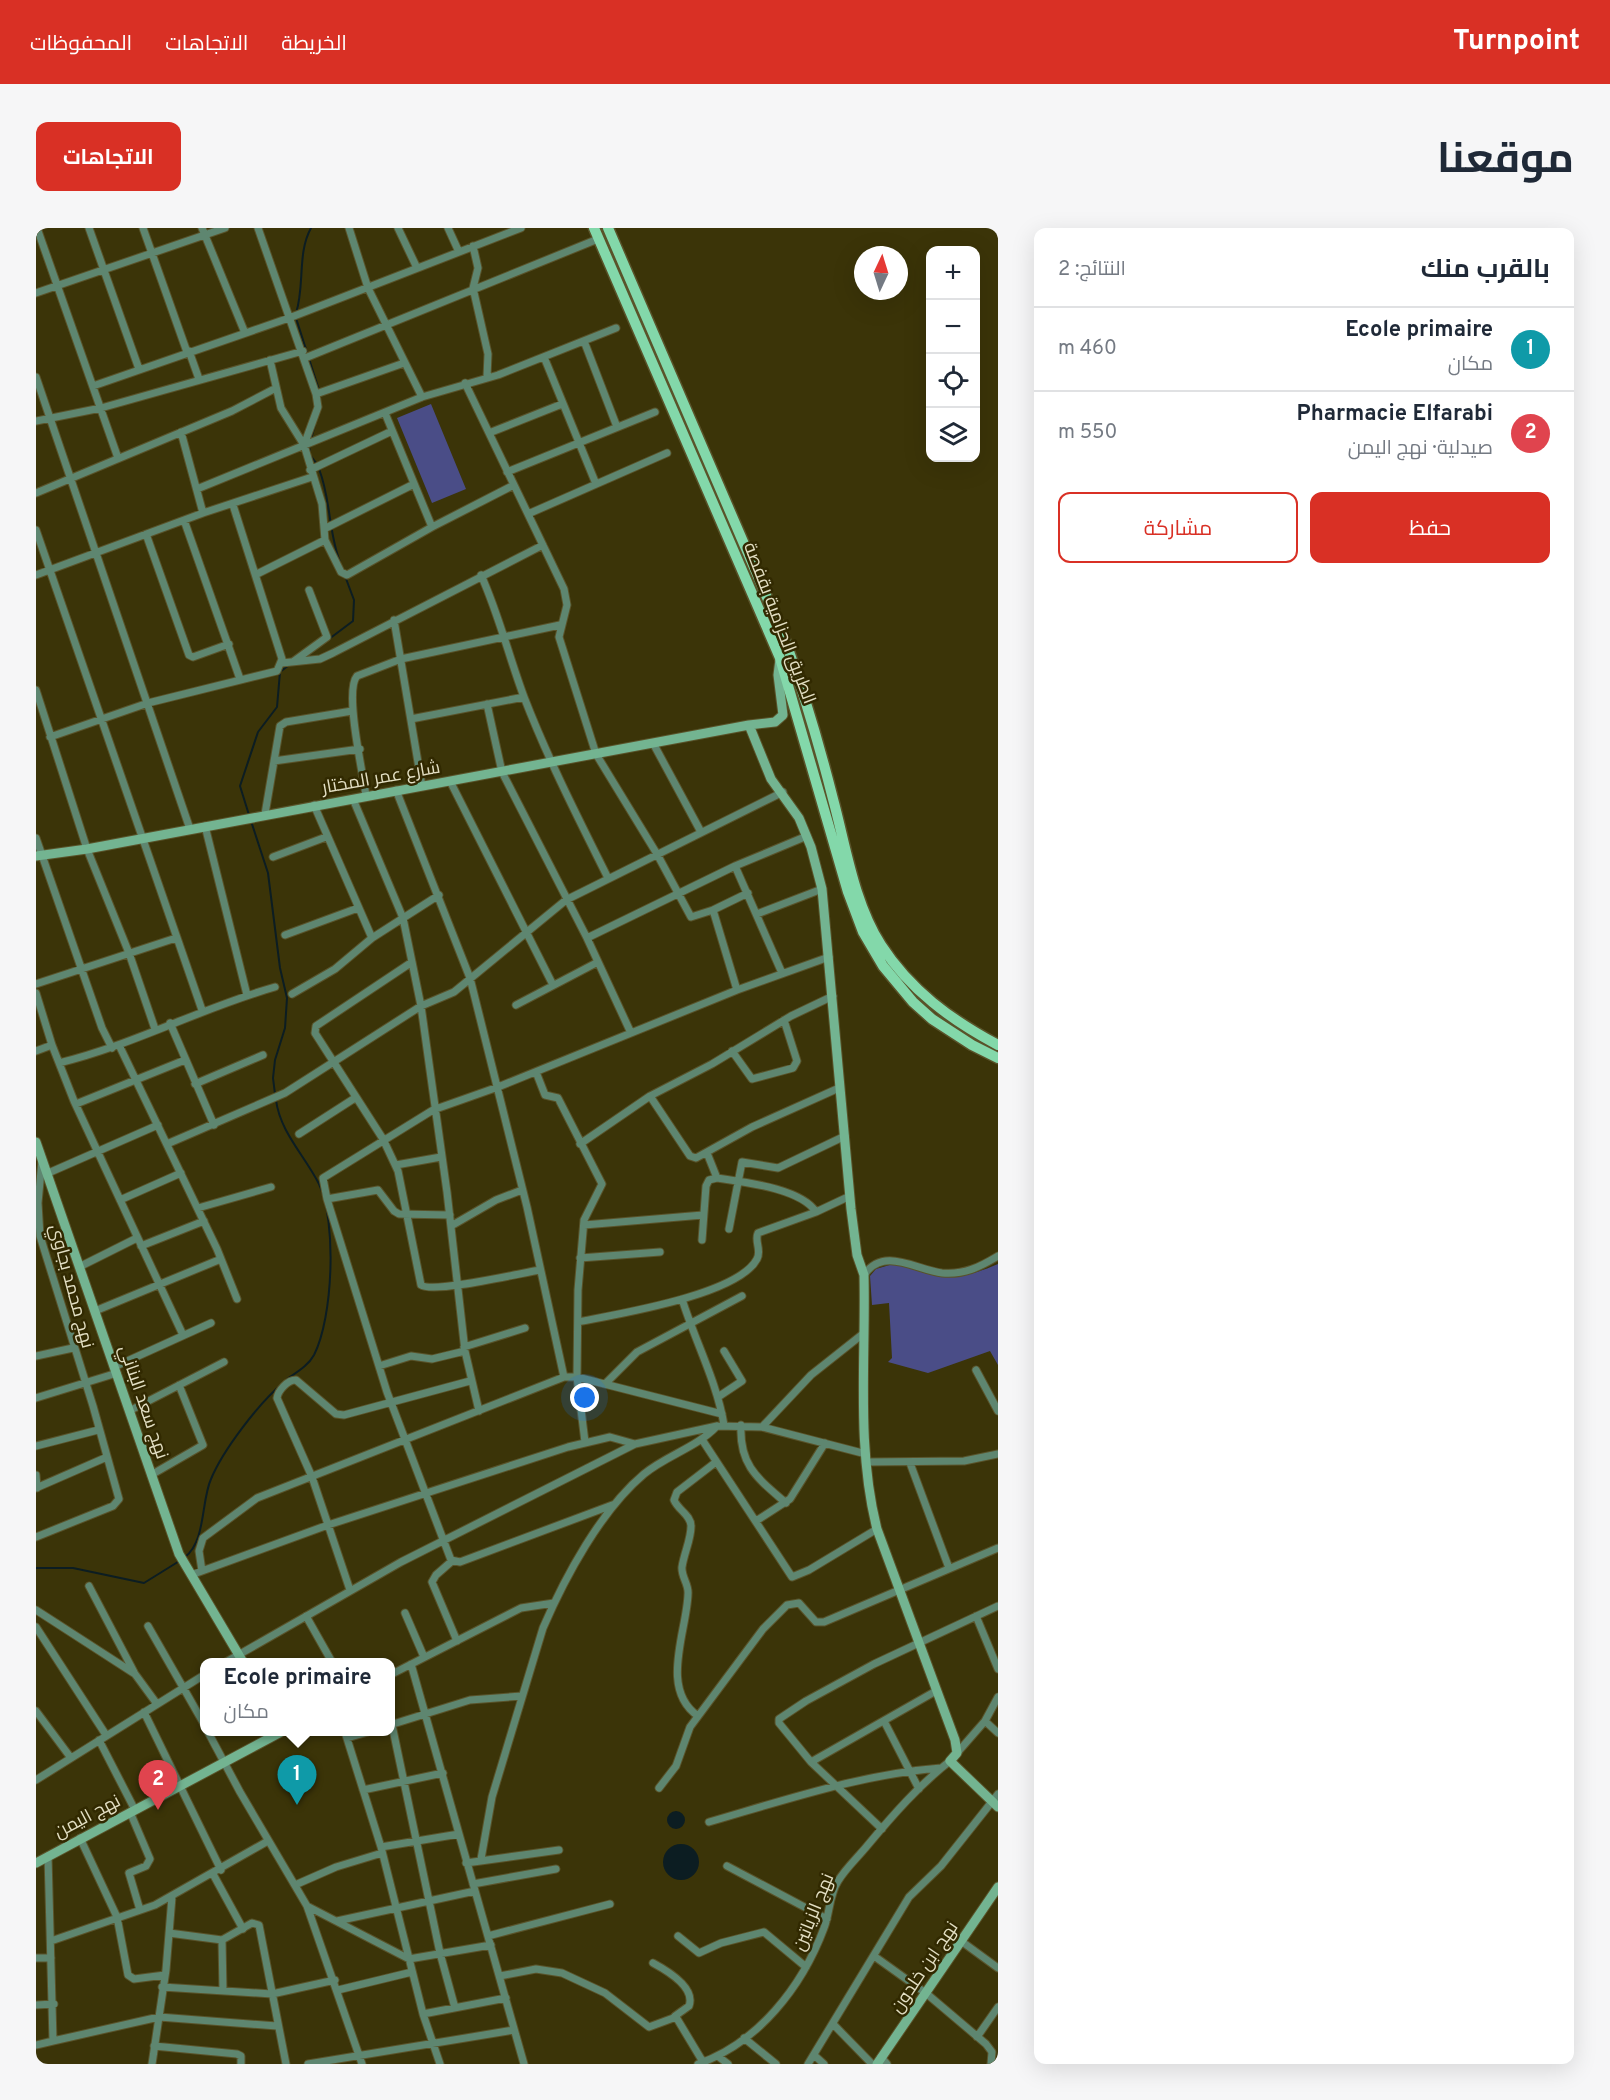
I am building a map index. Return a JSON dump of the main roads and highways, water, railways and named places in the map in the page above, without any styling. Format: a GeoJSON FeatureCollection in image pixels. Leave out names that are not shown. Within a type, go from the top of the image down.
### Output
{"type":"FeatureCollection","features":[{"type":"Feature","properties":{"kind":"main road","name":"الطريق الحزامية بقفصة"},"geometry":{"type":"LineString","coordinates":[[608,228],[784,637],[808,705],[857,889],[871,927],[898,968],[924,996],[965,1027],[998,1045]]}},
{"type":"Feature","properties":{"kind":"main road","name":"الطريق الحزامية بقفصة"},"geometry":{"type":"LineString","coordinates":[[596,233],[780,658],[848,892],[871,947],[897,984],[932,1019],[972,1045],[998,1058]]}},
{"type":"Feature","properties":{"kind":"waterway"},"geometry":{"type":"LineString","coordinates":[[296,313],[299,303],[302,259],[311,228]]}},
{"type":"Feature","properties":{"kind":"waterway"},"geometry":{"type":"LineString","coordinates":[[296,318],[319,390]]}},
{"type":"Feature","properties":{"kind":"waterway"},"geometry":{"type":"LineString","coordinates":[[311,439],[315,425]]}},
{"type":"Feature","properties":{"kind":"waterway"},"geometry":{"type":"LineString","coordinates":[[309,445],[310,455],[317,464]]}},
{"type":"Feature","properties":{"kind":"waterway"},"geometry":{"type":"LineString","coordinates":[[319,469],[340,562]]}},
{"type":"Feature","properties":{"kind":"waterway"},"geometry":{"type":"LineString","coordinates":[[329,639],[353,621],[354,600],[345,576]]}},
{"type":"Feature","properties":{"kind":"waterway"},"geometry":{"type":"LineString","coordinates":[[249,815],[240,786],[258,732],[277,707],[280,672],[289,665]]}},
{"type":"Feature","properties":{"kind":"waterway"},"geometry":{"type":"LineString","coordinates":[[251,821],[268,873],[280,968],[287,998],[285,1028],[275,1060],[273,1078],[275,1094]]}},
{"type":"Feature","properties":{"kind":"waterway"},"geometry":{"type":"LineString","coordinates":[[276,1100],[282,1123],[319,1184],[325,1201],[330,1245],[329,1295],[320,1339],[309,1362],[287,1379]]}},
{"type":"Feature","properties":{"kind":"waterway"},"geometry":{"type":"LineString","coordinates":[[185,1557],[197,1541],[208,1488],[217,1467],[263,1402],[283,1383]]}},
{"type":"Feature","properties":{"kind":"waterway"},"geometry":{"type":"LineString","coordinates":[[36,1568],[73,1568],[144,1583],[181,1560]]}},
{"type":"Feature","properties":{"kind":"place","name":"Ecole primaire"},"geometry":{"type":"Point","coordinates":[297,1805]}},
{"type":"Feature","properties":{"kind":"place","name":"Pharmacie Elfarabi"},"geometry":{"type":"Point","coordinates":[158,1810]}}]}
